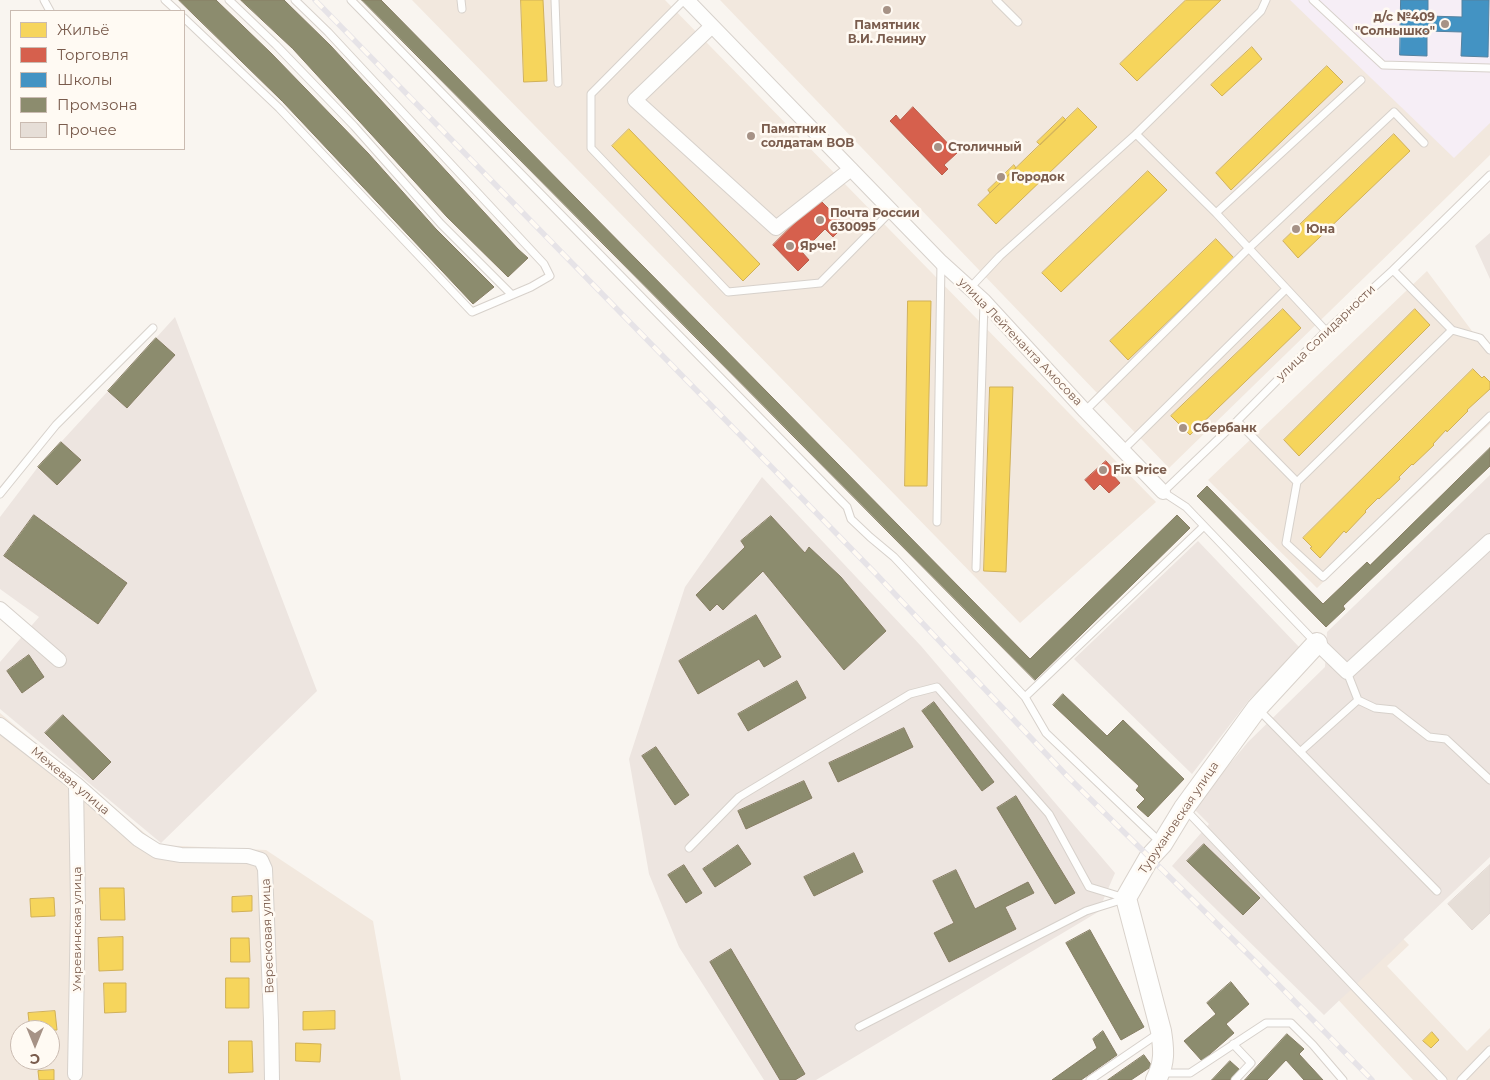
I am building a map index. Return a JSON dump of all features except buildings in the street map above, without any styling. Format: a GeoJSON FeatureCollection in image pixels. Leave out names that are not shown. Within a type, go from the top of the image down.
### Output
{"type":"FeatureCollection","features":[{"type":"Feature","properties":{"kind":"street","name":"улица Лейтенанта Амосова"},"geometry":{"type":"LineString","coordinates":[[686,0],[941,262],[984,301],[1085,411],[1163,492]]}},
{"type":"Feature","properties":{"kind":"street"},"geometry":{"type":"LineString","coordinates":[[712,26],[635,100],[776,228],[852,169]]}},
{"type":"Feature","properties":{"kind":"street"},"geometry":{"type":"LineString","coordinates":[[1316,643],[1347,672],[1490,541]]}},
{"type":"Feature","properties":{"kind":"street"},"geometry":{"type":"LineString","coordinates":[[0,609],[59,660]]}},
{"type":"Feature","properties":{"kind":"street","name":"Турухановская улица"},"geometry":{"type":"LineString","coordinates":[[1126,898],[1184,808],[1257,708],[1316,643]]}},
{"type":"Feature","properties":{"kind":"street","name":"Межевая улица"},"geometry":{"type":"LineString","coordinates":[[0,725],[76,784],[138,839]]}},
{"type":"Feature","properties":{"kind":"street","name":"Умревинская улица"},"geometry":{"type":"LineString","coordinates":[[75,1074],[78,907],[76,784]]}},
{"type":"Feature","properties":{"kind":"street","name":"Вересковая улица"},"geometry":{"type":"LineString","coordinates":[[138,839],[157,851],[181,855],[248,856],[261,860],[266,869],[272,1021],[272,1080]]}},
{"type":"Feature","properties":{"kind":"street"},"geometry":{"type":"LineString","coordinates":[[1126,898],[1162,1031],[1164,1052],[1155,1078]]}},
{"type":"Feature","properties":{"kind":"lane"},"geometry":{"type":"LineString","coordinates":[[165,0],[176,10]]}},
{"type":"Feature","properties":{"kind":"lane"},"geometry":{"type":"LineString","coordinates":[[229,0],[276,45],[354,126],[441,224],[512,295]]}},
{"type":"Feature","properties":{"kind":"lane"},"geometry":{"type":"LineString","coordinates":[[185,19],[279,108],[472,312],[532,287],[550,276],[544,264],[328,32],[295,0]]}},
{"type":"Feature","properties":{"kind":"lane"},"geometry":{"type":"LineString","coordinates":[[351,0],[847,508],[852,519],[870,537],[894,556],[1025,697],[1046,733],[1162,844]]}},
{"type":"Feature","properties":{"kind":"lane"},"geometry":{"type":"LineString","coordinates":[[461,0],[462,9]]}},
{"type":"Feature","properties":{"kind":"lane"},"geometry":{"type":"LineString","coordinates":[[555,0],[558,83]]}},
{"type":"Feature","properties":{"kind":"lane"},"geometry":{"type":"LineString","coordinates":[[686,0],[591,94],[591,148],[728,292],[820,283],[891,210]]}},
{"type":"Feature","properties":{"kind":"lane"},"geometry":{"type":"LineString","coordinates":[[996,0],[1018,22]]}},
{"type":"Feature","properties":{"kind":"lane"},"geometry":{"type":"LineString","coordinates":[[970,288],[1000,256],[1136,134],[1261,11],[1266,0]]}},
{"type":"Feature","properties":{"kind":"lane"},"geometry":{"type":"LineString","coordinates":[[1313,0],[1383,65],[1490,68]]}},
{"type":"Feature","properties":{"kind":"lane"},"geometry":{"type":"LineString","coordinates":[[1216,213],[1361,80]]}},
{"type":"Feature","properties":{"kind":"lane"},"geometry":{"type":"LineString","coordinates":[[1085,411],[1248,249],[1394,112],[1424,143]]}},
{"type":"Feature","properties":{"kind":"lane"},"geometry":{"type":"LineString","coordinates":[[1136,134],[1216,213],[1326,331]]}},
{"type":"Feature","properties":{"kind":"lane","name":"улица Солидарности"},"geometry":{"type":"LineString","coordinates":[[1163,492],[1326,331],[1393,270],[1490,175]]}},
{"type":"Feature","properties":{"kind":"lane"},"geometry":{"type":"LineString","coordinates":[[937,522],[941,262]]}},
{"type":"Feature","properties":{"kind":"lane"},"geometry":{"type":"LineString","coordinates":[[1393,270],[1452,330],[1480,338],[1490,350]]}},
{"type":"Feature","properties":{"kind":"lane"},"geometry":{"type":"LineString","coordinates":[[1123,450],[1286,289]]}},
{"type":"Feature","properties":{"kind":"lane"},"geometry":{"type":"LineString","coordinates":[[976,568],[984,301]]}},
{"type":"Feature","properties":{"kind":"lane"},"geometry":{"type":"LineString","coordinates":[[2,492],[56,425],[153,328]]}},
{"type":"Feature","properties":{"kind":"lane"},"geometry":{"type":"LineString","coordinates":[[1452,330],[1297,482],[1286,543],[1323,577],[1490,416]]}},
{"type":"Feature","properties":{"kind":"lane"},"geometry":{"type":"LineString","coordinates":[[1237,421],[1297,482]]}},
{"type":"Feature","properties":{"kind":"lane"},"geometry":{"type":"LineString","coordinates":[[0,481],[2,492]]}},
{"type":"Feature","properties":{"kind":"lane"},"geometry":{"type":"LineString","coordinates":[[1163,492],[1186,508],[1316,643]]}},
{"type":"Feature","properties":{"kind":"lane"},"geometry":{"type":"LineString","coordinates":[[1025,697],[1204,526]]}},
{"type":"Feature","properties":{"kind":"lane"},"geometry":{"type":"LineString","coordinates":[[1347,672],[1358,700],[1375,708],[1394,710],[1429,736],[1446,739],[1490,780]]}},
{"type":"Feature","properties":{"kind":"lane"},"geometry":{"type":"LineString","coordinates":[[689,848],[740,797],[910,694],[937,686],[1049,814],[1089,887],[1126,898]]}},
{"type":"Feature","properties":{"kind":"lane"},"geometry":{"type":"LineString","coordinates":[[1300,752],[1358,700]]}},
{"type":"Feature","properties":{"kind":"lane"},"geometry":{"type":"LineString","coordinates":[[1257,708],[1437,891]]}},
{"type":"Feature","properties":{"kind":"lane"},"geometry":{"type":"LineString","coordinates":[[1184,808],[1443,1080]]}},
{"type":"Feature","properties":{"kind":"lane"},"geometry":{"type":"LineString","coordinates":[[859,1027],[1086,910],[1126,898]]}},
{"type":"Feature","properties":{"kind":"lane"},"geometry":{"type":"LineString","coordinates":[[1155,1078],[1190,1073],[1266,1022],[1291,1022],[1343,1080]]}},
{"type":"Feature","properties":{"kind":"lane"},"geometry":{"type":"LineString","coordinates":[[1090,1080],[1162,1031]]}},
{"type":"Feature","properties":{"kind":"lane"},"geometry":{"type":"LineString","coordinates":[[1233,1044],[1251,1063],[1235,1080]]}},
{"type":"Feature","properties":{"kind":"lane"},"geometry":{"type":"LineString","coordinates":[[1460,1080],[1490,1050]]}},
{"type":"Feature","properties":{"kind":"shaded area"},"geometry":{"type":"Polygon","coordinates":[[[412,0],[665,0],[1156,502],[1020,623],[412,0]]]}},
{"type":"Feature","properties":{"kind":"shaded area"},"geometry":{"type":"Polygon","coordinates":[[[720,0],[1490,0],[1490,155],[1169,468],[720,0]]]}},
{"type":"Feature","properties":{"kind":"shaded area"},"geometry":{"type":"Polygon","coordinates":[[[1290,0],[1490,0],[1490,123],[1454,158],[1290,0]]]}},
{"type":"Feature","properties":{"kind":"shaded area"},"geometry":{"type":"Polygon","coordinates":[[[1490,233],[1490,279],[1475,246],[1490,233]]]}},
{"type":"Feature","properties":{"kind":"shaded area"},"geometry":{"type":"Polygon","coordinates":[[[1427,271],[1490,355],[1490,424],[1317,588],[1208,480],[1427,271]]]}},
{"type":"Feature","properties":{"kind":"shaded area"},"geometry":{"type":"Polygon","coordinates":[[[175,317],[317,691],[161,843],[0,709],[0,662],[39,617],[0,589],[0,517],[38,467],[175,317]]]}},
{"type":"Feature","properties":{"kind":"shaded area"},"geometry":{"type":"Polygon","coordinates":[[[1490,475],[1490,857],[1324,1015],[1172,866],[1209,824],[1193,808],[1248,742],[1325,667],[1327,632],[1490,475]]]}},
{"type":"Feature","properties":{"kind":"shaded area"},"geometry":{"type":"Polygon","coordinates":[[[762,477],[921,646],[1115,873],[1098,912],[816,1080],[764,1080],[679,947],[649,874],[629,759],[685,587],[762,477]]]}},
{"type":"Feature","properties":{"kind":"shaded area"},"geometry":{"type":"Polygon","coordinates":[[[1198,541],[1300,648],[1249,700],[1192,774],[1074,659],[1198,541]]]}},
{"type":"Feature","properties":{"kind":"shaded area"},"geometry":{"type":"Polygon","coordinates":[[[0,713],[159,845],[266,850],[373,921],[401,1080],[0,1080],[0,713]]]}},
{"type":"Feature","properties":{"kind":"shaded area"},"geometry":{"type":"Polygon","coordinates":[[[1337,869],[1409,945],[1387,966],[1467,1051],[1490,1028],[1490,1080],[1413,1080],[1262,918],[1337,869]]]}},
{"type":"Feature","properties":{"kind":"railway"},"geometry":{"type":"LineString","coordinates":[[315,0],[876,574],[1067,776],[1256,962],[1372,1080]]}},
{"type":"Feature","properties":{"kind":"place","name":"Памятник В.И. Ленину"},"geometry":{"type":"Point","coordinates":[887,10]}},
{"type":"Feature","properties":{"kind":"place","name":"д/с №409 \"Солнышко\""},"geometry":{"type":"Point","coordinates":[1445,24]}},
{"type":"Feature","properties":{"kind":"place","name":"Памятник солдатам ВОВ"},"geometry":{"type":"Point","coordinates":[751,136]}},
{"type":"Feature","properties":{"kind":"place","name":"Столичный"},"geometry":{"type":"Point","coordinates":[938,147]}},
{"type":"Feature","properties":{"kind":"place","name":"Городок"},"geometry":{"type":"Point","coordinates":[1001,177]}},
{"type":"Feature","properties":{"kind":"place","name":"Почта России 630095"},"geometry":{"type":"Point","coordinates":[820,220]}},
{"type":"Feature","properties":{"kind":"place","name":"Юна"},"geometry":{"type":"Point","coordinates":[1296,229]}},
{"type":"Feature","properties":{"kind":"place","name":"Ярче!"},"geometry":{"type":"Point","coordinates":[790,246]}},
{"type":"Feature","properties":{"kind":"place","name":"Сбербанк"},"geometry":{"type":"Point","coordinates":[1183,428]}},
{"type":"Feature","properties":{"kind":"place","name":"Fix Price"},"geometry":{"type":"Point","coordinates":[1103,470]}}]}
